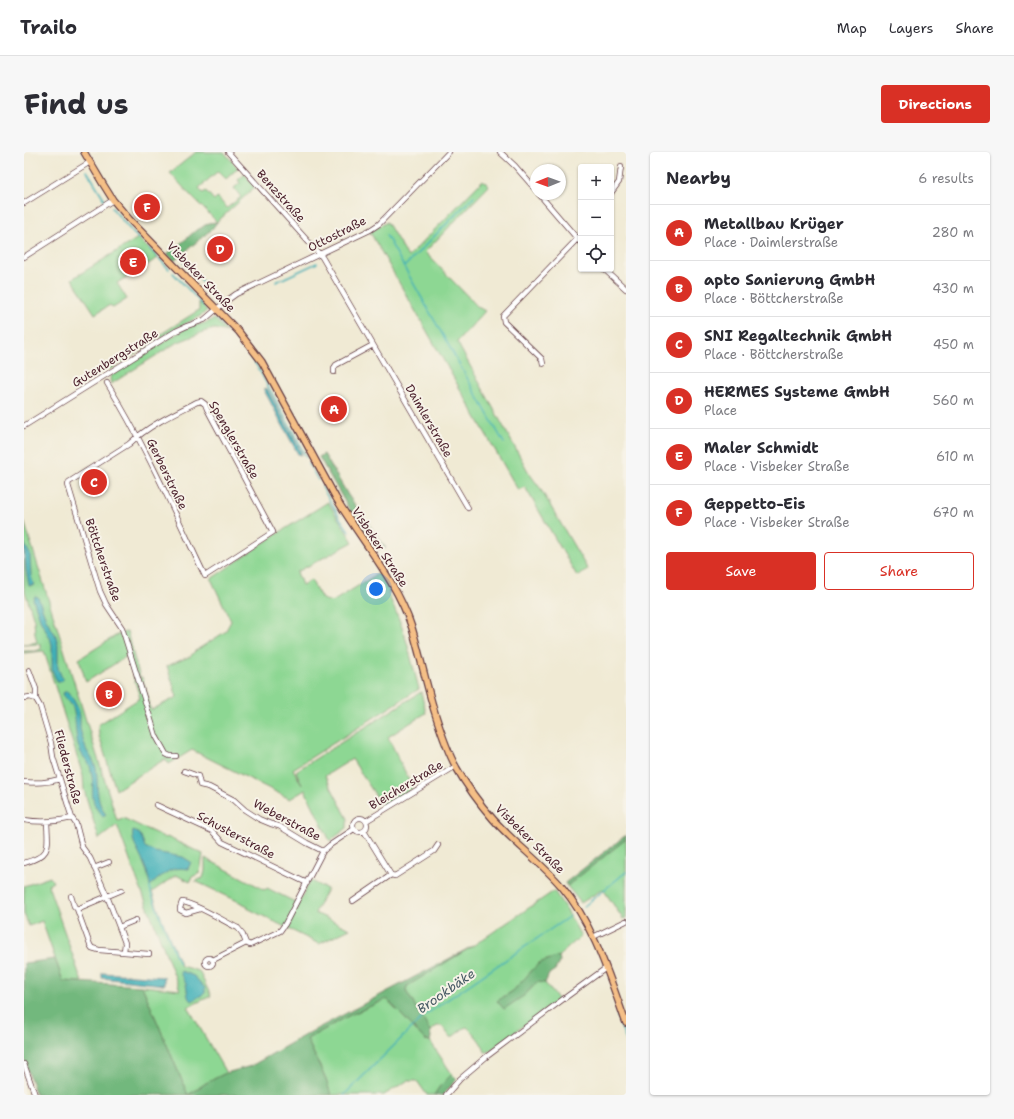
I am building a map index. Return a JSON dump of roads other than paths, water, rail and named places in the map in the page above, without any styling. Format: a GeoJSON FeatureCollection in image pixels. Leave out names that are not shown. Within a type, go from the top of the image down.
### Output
{"type":"FeatureCollection","features":[{"type":"Feature","properties":{"kind":"main road","name":"Visbeker Straße"},"geometry":{"type":"LineString","coordinates":[[84,152],[113,200],[130,220],[239,332],[262,362],[336,498],[346,515],[384,569],[399,596],[412,628],[437,718],[456,766],[492,819],[550,873],[576,905],[593,936],[626,1023]]}},
{"type":"Feature","properties":{"kind":"street","name":"Benzstraße"},"geometry":{"type":"LineString","coordinates":[[228,152],[320,254]]}},
{"type":"Feature","properties":{"kind":"street","name":"Ottostraße"},"geometry":{"type":"LineString","coordinates":[[216,308],[236,294],[370,230],[379,224],[449,152]]}},
{"type":"Feature","properties":{"kind":"street"},"geometry":{"type":"LineString","coordinates":[[500,152],[530,183]]}},
{"type":"Feature","properties":{"kind":"street"},"geometry":{"type":"LineString","coordinates":[[24,203],[90,162]]}},
{"type":"Feature","properties":{"kind":"street"},"geometry":{"type":"LineString","coordinates":[[614,189],[619,182],[621,167]]}},
{"type":"Feature","properties":{"kind":"street"},"geometry":{"type":"LineString","coordinates":[[24,257],[113,200]]}},
{"type":"Feature","properties":{"kind":"street"},"geometry":{"type":"LineString","coordinates":[[544,200],[577,239]]}},
{"type":"Feature","properties":{"kind":"street"},"geometry":{"type":"LineString","coordinates":[[543,364],[542,359],[504,322],[503,316],[580,236]]}},
{"type":"Feature","properties":{"kind":"street","name":"Daimlerstraße"},"geometry":{"type":"LineString","coordinates":[[320,254],[468,508]]}},
{"type":"Feature","properties":{"kind":"street"},"geometry":{"type":"LineString","coordinates":[[607,272],[626,289]]}},
{"type":"Feature","properties":{"kind":"street","name":"Gutenbergstraße"},"geometry":{"type":"LineString","coordinates":[[24,426],[176,331],[204,320],[210,316],[216,308]]}},
{"type":"Feature","properties":{"kind":"street"},"geometry":{"type":"LineString","coordinates":[[334,372],[336,364],[373,345]]}},
{"type":"Feature","properties":{"kind":"street","name":"Gerberstraße"},"geometry":{"type":"LineString","coordinates":[[107,383],[122,407],[137,436],[205,576]]}},
{"type":"Feature","properties":{"kind":"street","name":"Spenglerstraße"},"geometry":{"type":"LineString","coordinates":[[137,436],[182,410],[201,401],[205,404],[273,532],[205,576]]}},
{"type":"Feature","properties":{"kind":"street","name":"Böttcherstraße"},"geometry":{"type":"LineString","coordinates":[[137,436],[129,444],[69,482],[68,485],[100,591],[106,604],[122,628],[156,736],[166,754],[176,756]]}},
{"type":"Feature","properties":{"kind":"street","name":"Fliederstraße"},"geometry":{"type":"LineString","coordinates":[[24,820],[47,822],[72,818],[53,757],[51,743],[40,706],[36,699],[36,689],[29,670]]}},
{"type":"Feature","properties":{"kind":"street"},"geometry":{"type":"LineString","coordinates":[[24,698],[30,697],[36,699]]}},
{"type":"Feature","properties":{"kind":"street","name":"Bleicherstraße"},"geometry":{"type":"LineString","coordinates":[[366,821],[456,766]]}},
{"type":"Feature","properties":{"kind":"street","name":"Weberstraße"},"geometry":{"type":"LineString","coordinates":[[184,771],[198,776],[200,785],[209,787],[234,800],[245,810],[259,819],[279,826],[323,851]]}},
{"type":"Feature","properties":{"kind":"street"},"geometry":{"type":"LineString","coordinates":[[24,782],[38,783],[60,779]]}},
{"type":"Feature","properties":{"kind":"street","name":"Schusterstraße"},"geometry":{"type":"LineString","coordinates":[[156,805],[212,831],[222,842],[307,883]]}},
{"type":"Feature","properties":{"kind":"street"},"geometry":{"type":"LineString","coordinates":[[72,818],[76,824],[82,847],[90,858],[120,928],[125,943],[124,952]]}},
{"type":"Feature","properties":{"kind":"street"},"geometry":{"type":"LineString","coordinates":[[354,829],[354,822],[356,819],[363,818],[366,821],[367,827],[364,831]]}},
{"type":"Feature","properties":{"kind":"street"},"geometry":{"type":"LineString","coordinates":[[24,863],[38,859],[46,850],[48,845],[47,822]]}},
{"type":"Feature","properties":{"kind":"street"},"geometry":{"type":"LineString","coordinates":[[213,960],[246,943],[250,945],[280,931],[323,851],[354,829]]}},
{"type":"Feature","properties":{"kind":"street"},"geometry":{"type":"LineString","coordinates":[[354,829],[360,832],[364,831]]}},
{"type":"Feature","properties":{"kind":"street"},"geometry":{"type":"LineString","coordinates":[[364,831],[391,875]]}},
{"type":"Feature","properties":{"kind":"street"},"geometry":{"type":"LineString","coordinates":[[353,900],[391,875],[395,876],[434,851],[438,845]]}},
{"type":"Feature","properties":{"kind":"street"},"geometry":{"type":"LineString","coordinates":[[94,868],[110,862]]}},
{"type":"Feature","properties":{"kind":"street"},"geometry":{"type":"LineString","coordinates":[[76,909],[122,890]]}},
{"type":"Feature","properties":{"kind":"street"},"geometry":{"type":"LineString","coordinates":[[71,896],[92,948],[99,950],[149,954]]}},
{"type":"Feature","properties":{"kind":"street"},"geometry":{"type":"LineString","coordinates":[[200,909],[238,928],[246,943]]}},
{"type":"Feature","properties":{"kind":"street"},"geometry":{"type":"LineString","coordinates":[[120,928],[136,920]]}},
{"type":"Feature","properties":{"kind":"street"},"geometry":{"type":"LineString","coordinates":[[593,936],[626,921]]}},
{"type":"Feature","properties":{"kind":"street"},"geometry":{"type":"LineString","coordinates":[[446,1095],[460,1079],[486,1057],[606,968]]}},
{"type":"Feature","properties":{"kind":"street"},"geometry":{"type":"LineString","coordinates":[[24,1064],[35,1095]]}},
{"type":"Feature","properties":{"kind":"water"},"geometry":{"type":"Polygon","coordinates":[[[264,388],[267,389],[301,452],[301,455],[298,454],[264,388]]]}},
{"type":"Feature","properties":{"kind":"water"},"geometry":{"type":"Polygon","coordinates":[[[24,543],[30,554],[31,576],[34,585],[29,586],[26,570],[24,543]]]}},
{"type":"Feature","properties":{"kind":"water"},"geometry":{"type":"Polygon","coordinates":[[[35,596],[38,597],[46,619],[56,636],[58,645],[58,668],[63,680],[60,682],[57,682],[52,670],[52,645],[50,638],[41,622],[33,599],[35,596]]]}},
{"type":"Feature","properties":{"kind":"water"},"geometry":{"type":"Polygon","coordinates":[[[67,691],[74,700],[78,709],[80,716],[80,728],[86,749],[96,768],[98,797],[102,809],[106,815],[103,817],[93,800],[90,768],[79,748],[73,708],[65,699],[63,693],[67,691]]]}},
{"type":"Feature","properties":{"kind":"water"},"geometry":{"type":"Polygon","coordinates":[[[133,831],[140,835],[145,847],[155,852],[183,857],[191,862],[188,869],[182,868],[172,870],[163,875],[150,886],[144,863],[133,839],[133,831]]]}},
{"type":"Feature","properties":{"kind":"water"},"geometry":{"type":"Polygon","coordinates":[[[181,971],[194,976],[205,988],[205,993],[192,1001],[188,997],[186,984],[180,973],[181,971]]]}},
{"type":"Feature","properties":{"kind":"water"},"geometry":{"type":"Polygon","coordinates":[[[102,973],[164,977],[164,985],[102,978],[102,973]]]}},
{"type":"Feature","properties":{"kind":"waterway"},"geometry":{"type":"LineString","coordinates":[[87,171],[105,200]]}},
{"type":"Feature","properties":{"kind":"waterway"},"geometry":{"type":"LineString","coordinates":[[404,267],[474,196]]}},
{"type":"Feature","properties":{"kind":"waterway"},"geometry":{"type":"LineString","coordinates":[[112,208],[140,240]]}},
{"type":"Feature","properties":{"kind":"waterway"},"geometry":{"type":"LineString","coordinates":[[386,235],[504,443]]}},
{"type":"Feature","properties":{"kind":"waterway"},"geometry":{"type":"LineString","coordinates":[[149,248],[169,269]]}},
{"type":"Feature","properties":{"kind":"waterway"},"geometry":{"type":"LineString","coordinates":[[183,262],[212,291]]}},
{"type":"Feature","properties":{"kind":"waterway"},"geometry":{"type":"LineString","coordinates":[[276,282],[317,263]]}},
{"type":"Feature","properties":{"kind":"waterway"},"geometry":{"type":"LineString","coordinates":[[173,273],[204,306]]}},
{"type":"Feature","properties":{"kind":"waterway"},"geometry":{"type":"LineString","coordinates":[[218,319],[239,342],[257,366],[306,457]]}},
{"type":"Feature","properties":{"kind":"waterway"},"geometry":{"type":"LineString","coordinates":[[309,464],[318,480]]}},
{"type":"Feature","properties":{"kind":"waterway"},"geometry":{"type":"LineString","coordinates":[[322,487],[349,531]]}},
{"type":"Feature","properties":{"kind":"waterway","name":"Brookbäke"},"geometry":{"type":"LineString","coordinates":[[583,907],[626,872]]}},
{"type":"Feature","properties":{"kind":"waterway"},"geometry":{"type":"LineString","coordinates":[[150,886],[151,893],[179,964]]}},
{"type":"Feature","properties":{"kind":"waterway","name":"Brookbäke"},"geometry":{"type":"LineString","coordinates":[[344,1095],[425,1015],[570,916]]}},
{"type":"Feature","properties":{"kind":"waterway"},"geometry":{"type":"LineString","coordinates":[[617,1016],[626,1040]]}},
{"type":"Feature","properties":{"kind":"place","name":"Geppetto-Eis"},"geometry":{"type":"Point","coordinates":[147,207]}},
{"type":"Feature","properties":{"kind":"place","name":"HERMES Systeme GmbH"},"geometry":{"type":"Point","coordinates":[220,249]}},
{"type":"Feature","properties":{"kind":"place","name":"Maler Schmidt"},"geometry":{"type":"Point","coordinates":[133,262]}},
{"type":"Feature","properties":{"kind":"place","name":"Metallbau Krüger"},"geometry":{"type":"Point","coordinates":[334,409]}},
{"type":"Feature","properties":{"kind":"place","name":"SNI Regaltechnik GmbH"},"geometry":{"type":"Point","coordinates":[94,482]}},
{"type":"Feature","properties":{"kind":"place","name":"apto Sanierung GmbH"},"geometry":{"type":"Point","coordinates":[109,694]}}]}
